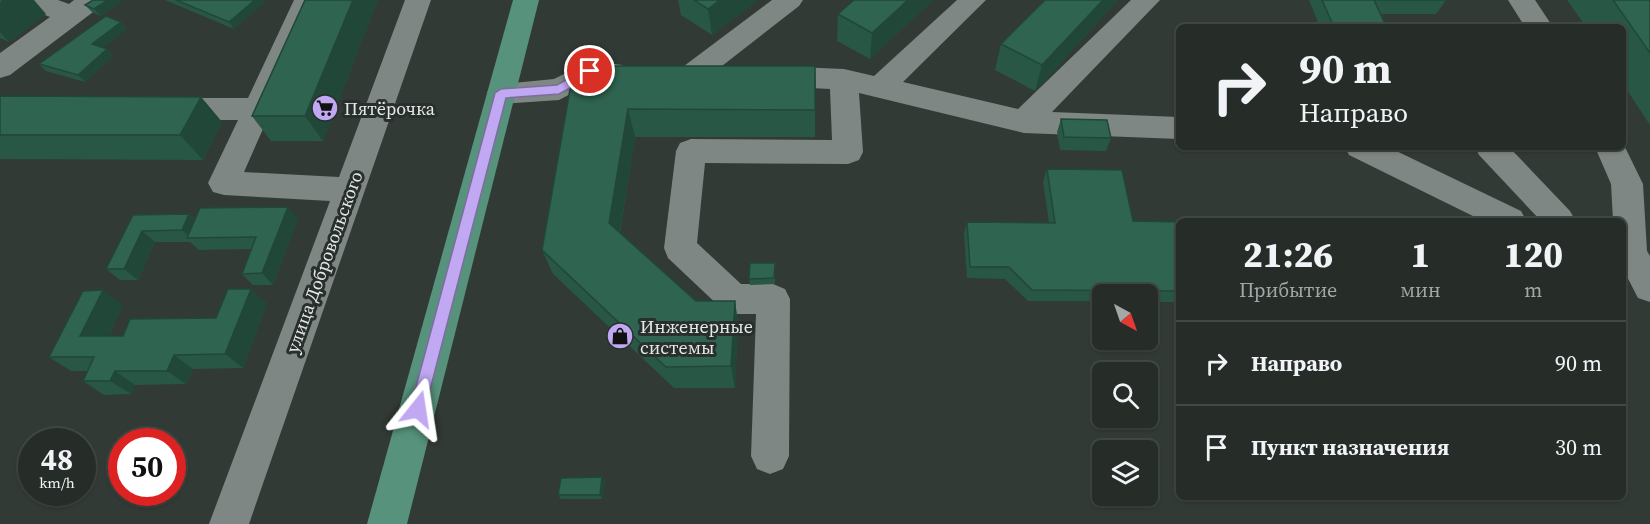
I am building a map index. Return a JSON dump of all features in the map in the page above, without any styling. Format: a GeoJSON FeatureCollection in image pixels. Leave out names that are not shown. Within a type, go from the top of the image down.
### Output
{"type":"FeatureCollection","features":[{"type":"Feature","properties":{"kind":"main road"},"geometry":{"type":"LineString","coordinates":[[387,524],[526,0]]}},
{"type":"Feature","properties":{"kind":"street"},"geometry":{"type":"LineString","coordinates":[[31,0],[82,8]]}},
{"type":"Feature","properties":{"kind":"street"},"geometry":{"type":"LineString","coordinates":[[307,0],[224,183],[350,190]]}},
{"type":"Feature","properties":{"kind":"street","name":"улица Добровольского"},"geometry":{"type":"LineString","coordinates":[[229,524],[418,0]]}},
{"type":"Feature","properties":{"kind":"street"},"geometry":{"type":"LineString","coordinates":[[790,0],[682,73],[844,79],[1024,122],[1176,128]]}},
{"type":"Feature","properties":{"kind":"street"},"geometry":{"type":"LineString","coordinates":[[881,86],[973,0]]}},
{"type":"Feature","properties":{"kind":"street"},"geometry":{"type":"LineString","coordinates":[[1024,122],[1148,0]]}},
{"type":"Feature","properties":{"kind":"street"},"geometry":{"type":"LineString","coordinates":[[1521,0],[1537,24]]}},
{"type":"Feature","properties":{"kind":"street"},"geometry":{"type":"LineString","coordinates":[[0,68],[82,8]]}},
{"type":"Feature","properties":{"kind":"street"},"geometry":{"type":"LineString","coordinates":[[501,93],[559,89],[590,71],[636,72]]}},
{"type":"Feature","properties":{"kind":"street"},"geometry":{"type":"LineString","coordinates":[[770,456],[773,299],[734,299],[680,248],[691,151],[848,152],[844,79]]}},
{"type":"Feature","properties":{"kind":"street"},"geometry":{"type":"LineString","coordinates":[[141,109],[258,109]]}},
{"type":"Feature","properties":{"kind":"street"},"geometry":{"type":"LineString","coordinates":[[1366,150],[1506,218]]}},
{"type":"Feature","properties":{"kind":"street"},"geometry":{"type":"LineString","coordinates":[[1493,150],[1557,218]]}},
{"type":"Feature","properties":{"kind":"street"},"geometry":{"type":"LineString","coordinates":[[1611,150],[1628,184],[1631,252],[1650,288]]}},
{"type":"Feature","properties":{"kind":"street"},"geometry":{"type":"LineString","coordinates":[[1626,283],[1650,301]]}},
{"type":"Feature","properties":{"kind":"building"},"geometry":{"type":"Polygon","coordinates":[[[93,0],[108,0],[94,9],[85,5],[93,0]]]}},
{"type":"Feature","properties":{"kind":"building"},"geometry":{"type":"Polygon","coordinates":[[[176,0],[255,0],[229,22],[176,0]]]}},
{"type":"Feature","properties":{"kind":"building"},"geometry":{"type":"Polygon","coordinates":[[[305,0],[353,0],[305,116],[252,116],[305,0]]]}},
{"type":"Feature","properties":{"kind":"building"},"geometry":{"type":"Polygon","coordinates":[[[694,0],[720,0],[708,9],[694,0]]]}},
{"type":"Feature","properties":{"kind":"building"},"geometry":{"type":"Polygon","coordinates":[[[854,0],[908,0],[872,33],[838,14],[854,0]]]}},
{"type":"Feature","properties":{"kind":"building"},"geometry":{"type":"Polygon","coordinates":[[[1045,0],[1103,0],[1042,65],[1001,44],[1045,0]]]}},
{"type":"Feature","properties":{"kind":"building"},"geometry":{"type":"Polygon","coordinates":[[[1322,0],[1374,0],[1385,24],[1333,24],[1322,0]]]}},
{"type":"Feature","properties":{"kind":"building"},"geometry":{"type":"Polygon","coordinates":[[[1613,0],[1650,0],[1650,53],[1613,0]]]}},
{"type":"Feature","properties":{"kind":"building"},"geometry":{"type":"Polygon","coordinates":[[[106,16],[121,22],[92,44],[107,49],[78,75],[39,64],[106,16]]]}},
{"type":"Feature","properties":{"kind":"building"},"geometry":{"type":"Polygon","coordinates":[[[594,66],[815,66],[815,110],[628,109],[609,223],[696,301],[735,301],[731,366],[666,367],[542,250],[572,78],[594,66]]]}},
{"type":"Feature","properties":{"kind":"building"},"geometry":{"type":"Polygon","coordinates":[[[0,96],[201,97],[180,135],[0,135],[0,96]]]}},
{"type":"Feature","properties":{"kind":"building"},"geometry":{"type":"Polygon","coordinates":[[[1061,119],[1107,120],[1111,138],[1064,137],[1061,119]]]}},
{"type":"Feature","properties":{"kind":"building"},"geometry":{"type":"Polygon","coordinates":[[[1047,169],[1122,170],[1133,221],[1176,222],[1176,291],[1158,291],[1158,284],[1092,284],[1092,290],[1032,290],[1009,267],[970,267],[967,222],[1055,223],[1047,169]]]}},
{"type":"Feature","properties":{"kind":"building"},"geometry":{"type":"Polygon","coordinates":[[[288,207],[262,273],[242,274],[256,237],[187,238],[200,208],[288,207]]]}},
{"type":"Feature","properties":{"kind":"building"},"geometry":{"type":"Polygon","coordinates":[[[189,214],[182,230],[142,231],[124,269],[106,269],[133,215],[189,214]]]}},
{"type":"Feature","properties":{"kind":"building"},"geometry":{"type":"Polygon","coordinates":[[[750,263],[775,263],[774,278],[749,279],[750,263]]]}},
{"type":"Feature","properties":{"kind":"building"},"geometry":{"type":"Polygon","coordinates":[[[228,289],[251,289],[225,354],[174,355],[167,371],[115,371],[110,381],[83,381],[94,357],[49,357],[83,291],[103,290],[80,336],[123,336],[130,319],[216,318],[228,289]]]}},
{"type":"Feature","properties":{"kind":"building"},"geometry":{"type":"Polygon","coordinates":[[[602,477],[600,495],[558,495],[561,478],[602,477]]]}},
{"type":"Feature","properties":{"kind":"place","name":"Пятёрочка"},"geometry":{"type":"Point","coordinates":[325,108]}},
{"type":"Feature","properties":{"kind":"place","name":"Инженерные системы"},"geometry":{"type":"Point","coordinates":[620,336]}},
{"type":"Feature","properties":{"kind":"route"},"geometry":{"type":"LineString","coordinates":[[418,409],[501,93],[559,89],[590,71]]}}]}
